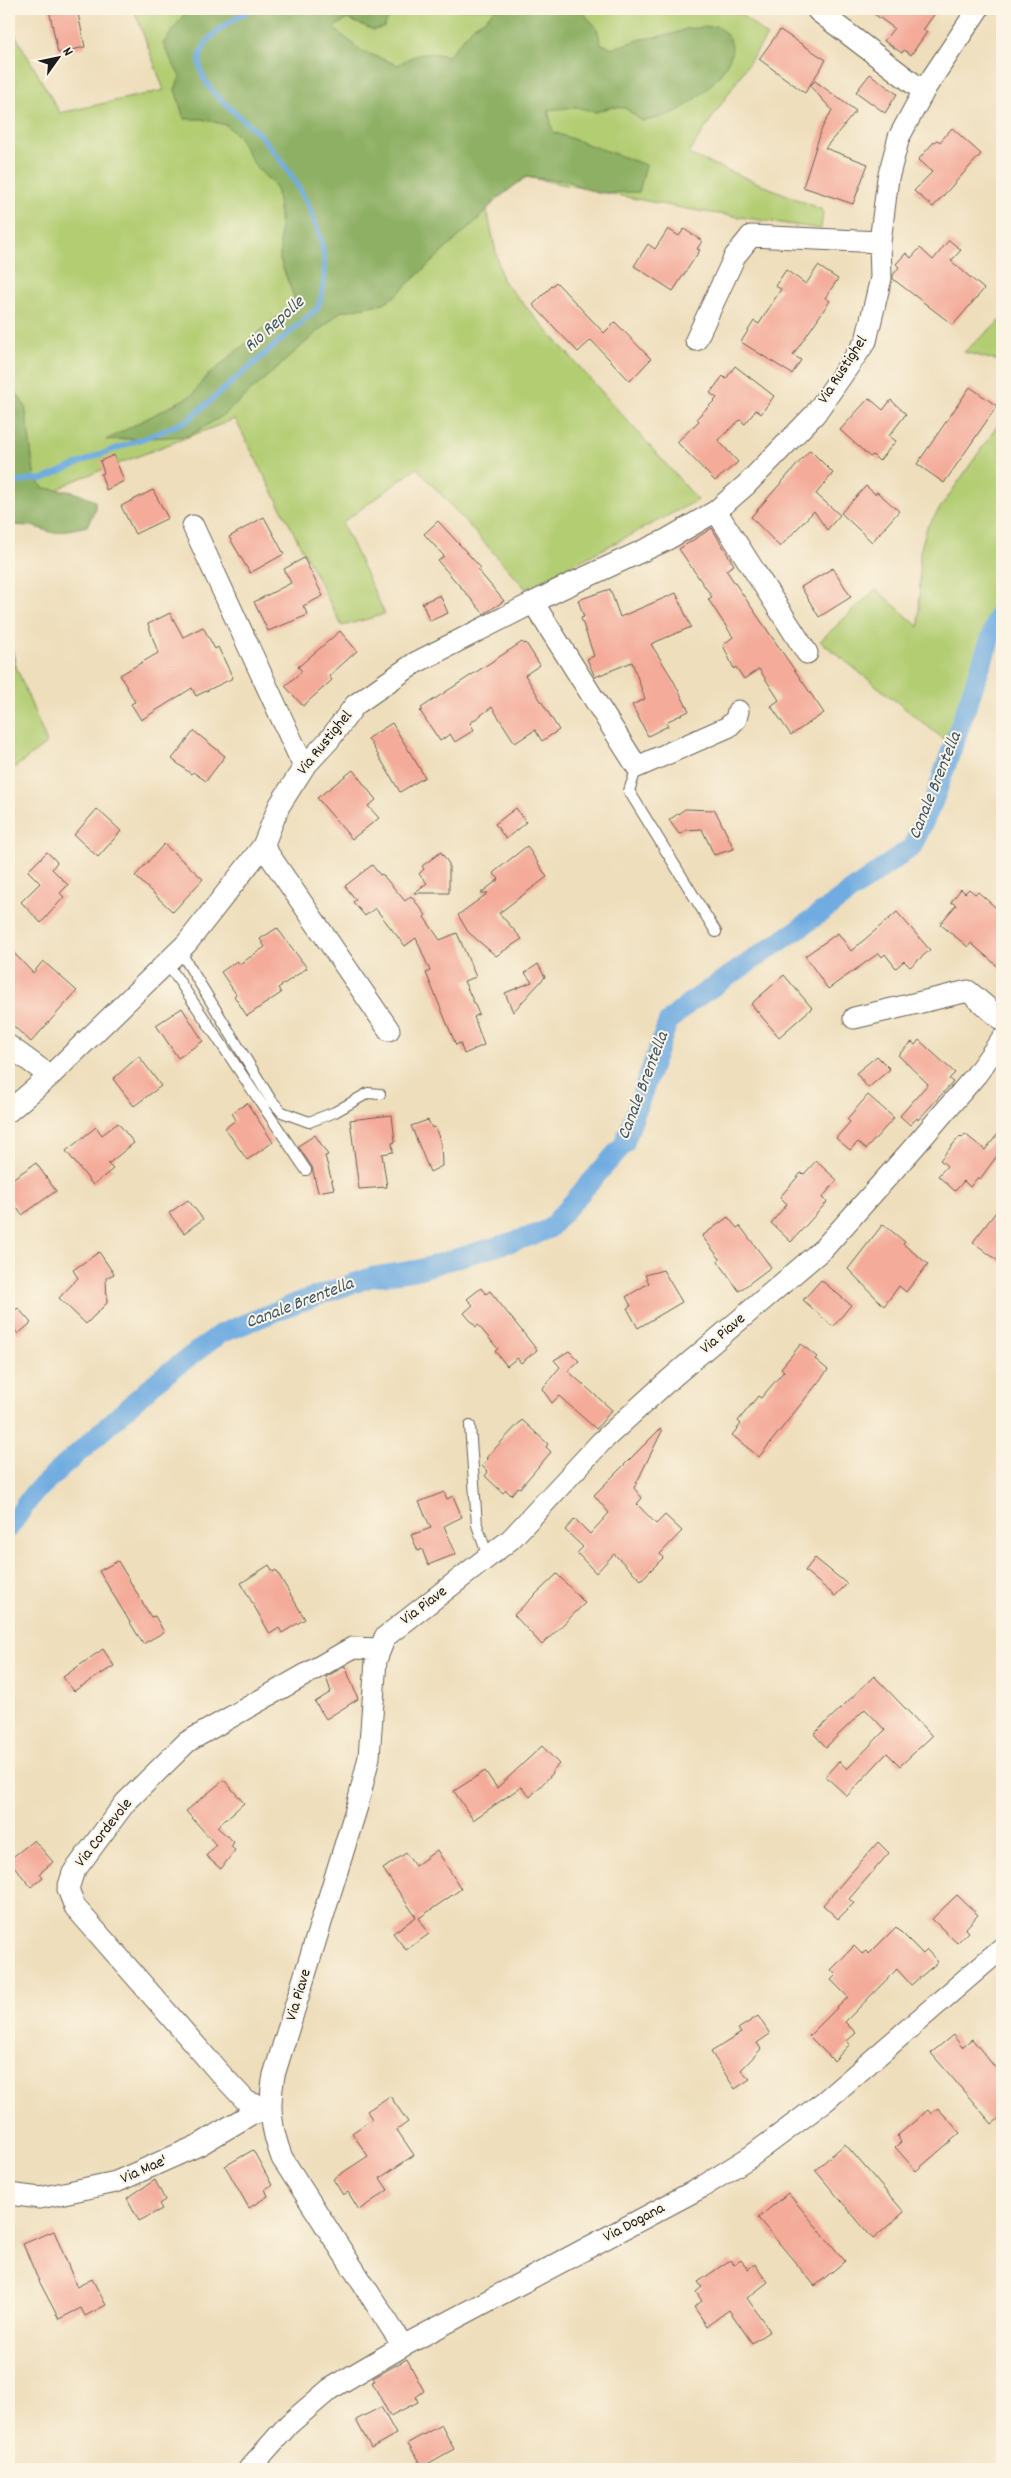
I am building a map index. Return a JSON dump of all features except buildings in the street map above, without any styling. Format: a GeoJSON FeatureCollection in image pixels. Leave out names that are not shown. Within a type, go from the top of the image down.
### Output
{"type":"FeatureCollection","features":[{"type":"Feature","properties":{"kind":"street","name":"Via Rustighel"},"geometry":{"type":"LineString","coordinates":[[9,1112],[50,1076],[173,957],[263,846],[280,806],[304,767],[329,740],[356,705],[415,663],[534,604],[558,590],[666,540],[716,511],[746,485],[815,414],[866,341],[881,278],[880,242],[888,178],[899,137],[923,91],[978,9]]}},
{"type":"Feature","properties":{"kind":"street"},"geometry":{"type":"LineString","coordinates":[[818,11],[923,91]]}},
{"type":"Feature","properties":{"kind":"street"},"geometry":{"type":"LineString","coordinates":[[696,340],[735,256],[752,236],[880,242]]}},
{"type":"Feature","properties":{"kind":"street"},"geometry":{"type":"LineString","coordinates":[[716,511],[807,653]]}},
{"type":"Feature","properties":{"kind":"street"},"geometry":{"type":"LineString","coordinates":[[193,526],[304,767]]}},
{"type":"Feature","properties":{"kind":"street"},"geometry":{"type":"LineString","coordinates":[[534,604],[636,767],[644,766],[728,726],[736,719],[738,711]]}},
{"type":"Feature","properties":{"kind":"street"},"geometry":{"type":"LineString","coordinates":[[263,846],[389,1030]]}},
{"type":"Feature","properties":{"kind":"street"},"geometry":{"type":"LineString","coordinates":[[854,1018],[968,991],[1002,1020]]}},
{"type":"Feature","properties":{"kind":"street","name":"Via Piave"},"geometry":{"type":"LineString","coordinates":[[403,2346],[282,2158],[273,2137],[270,2109],[274,2075],[358,1803],[369,1757],[376,1660],[384,1637],[511,1540],[608,1436],[669,1380],[824,1248],[915,1146],[976,1074],[1002,1038]]}},
{"type":"Feature","properties":{"kind":"street"},"geometry":{"type":"LineString","coordinates":[[9,1046],[50,1076]]}},
{"type":"Feature","properties":{"kind":"street","name":"Via Cordevole"},"geometry":{"type":"LineString","coordinates":[[270,2109],[247,2102],[218,2071],[75,1907],[68,1889],[72,1873],[126,1803],[187,1742],[352,1648],[379,1649]]}},
{"type":"Feature","properties":{"kind":"street","name":"Via Dogana"},"geometry":{"type":"LineString","coordinates":[[250,2469],[289,2424],[308,2406],[330,2390],[403,2346],[702,2187],[750,2157],[825,2101],[1002,1948]]}},
{"type":"Feature","properties":{"kind":"street","name":"Via Mae'"},"geometry":{"type":"LineString","coordinates":[[9,2194],[40,2198],[116,2182],[199,2145],[252,2114],[270,2109]]}},
{"type":"Feature","properties":{"kind":"lane"},"geometry":{"type":"LineString","coordinates":[[636,767],[629,791],[716,932]]}},
{"type":"Feature","properties":{"kind":"lane"},"geometry":{"type":"LineString","coordinates":[[173,957],[271,1100],[282,1112],[309,1122],[335,1112],[368,1093],[380,1094]]}},
{"type":"Feature","properties":{"kind":"lane"},"geometry":{"type":"LineString","coordinates":[[173,957],[306,1170]]}},
{"type":"Feature","properties":{"kind":"lane"},"geometry":{"type":"LineString","coordinates":[[470,1426],[477,1525],[488,1557]]}},
{"type":"Feature","properties":{"kind":"green space"},"geometry":{"type":"Polygon","coordinates":[[[134,9],[735,9],[767,36],[688,154],[823,210],[821,229],[692,210],[526,177],[485,201],[502,280],[698,500],[526,589],[417,468],[342,523],[385,614],[342,626],[235,419],[73,481],[9,516],[9,24],[60,113],[164,90],[134,9]]]}},
{"type":"Feature","properties":{"kind":"green space"},"geometry":{"type":"Polygon","coordinates":[[[188,9],[393,9],[384,27],[374,30],[347,19],[333,28],[362,51],[398,65],[410,58],[427,53],[448,56],[474,26],[496,9],[580,9],[597,28],[601,44],[613,48],[642,39],[673,34],[686,29],[717,26],[729,38],[732,48],[725,66],[711,85],[683,108],[667,115],[642,121],[625,108],[611,107],[596,112],[576,107],[548,110],[553,132],[646,165],[639,192],[597,193],[567,181],[526,177],[497,199],[395,296],[384,303],[340,312],[224,415],[189,436],[106,440],[192,395],[207,376],[290,306],[294,297],[280,260],[280,218],[277,192],[273,184],[255,166],[239,137],[226,125],[202,119],[184,119],[175,89],[180,77],[163,44],[188,9]]]}},
{"type":"Feature","properties":{"kind":"green space"},"geometry":{"type":"Polygon","coordinates":[[[1002,319],[1002,362],[964,352],[1002,319]]]}},
{"type":"Feature","properties":{"kind":"green space"},"geometry":{"type":"Polygon","coordinates":[[[9,381],[25,406],[35,479],[44,488],[74,492],[95,501],[95,510],[87,526],[54,533],[32,526],[9,525],[9,381]]]}},
{"type":"Feature","properties":{"kind":"green space"},"geometry":{"type":"Polygon","coordinates":[[[1002,419],[1002,580],[946,741],[820,641],[876,589],[919,627],[920,552],[927,527],[1002,419]]]}},
{"type":"Feature","properties":{"kind":"green space"},"geometry":{"type":"Polygon","coordinates":[[[9,632],[16,667],[9,663],[9,632]]]}},
{"type":"Feature","properties":{"kind":"green space"},"geometry":{"type":"Polygon","coordinates":[[[9,649],[47,743],[9,772],[9,649]]]}},
{"type":"Feature","properties":{"kind":"waterway","name":"Rio Repolle"},"geometry":{"type":"LineString","coordinates":[[9,485],[30,479],[43,479],[98,455],[188,420],[317,309],[323,286],[324,263],[321,239],[302,194],[276,154],[261,136],[213,91],[205,80],[201,69],[200,58],[207,42],[220,29],[251,9]]}},
{"type":"Feature","properties":{"kind":"waterway","name":"Canale Brentella"},"geometry":{"type":"LineString","coordinates":[[9,1528],[33,1494],[158,1380],[220,1334],[299,1302],[372,1277],[417,1270],[549,1229],[624,1144],[668,1022],[689,1003],[797,930],[912,847],[934,800],[1002,605]]}}]}
